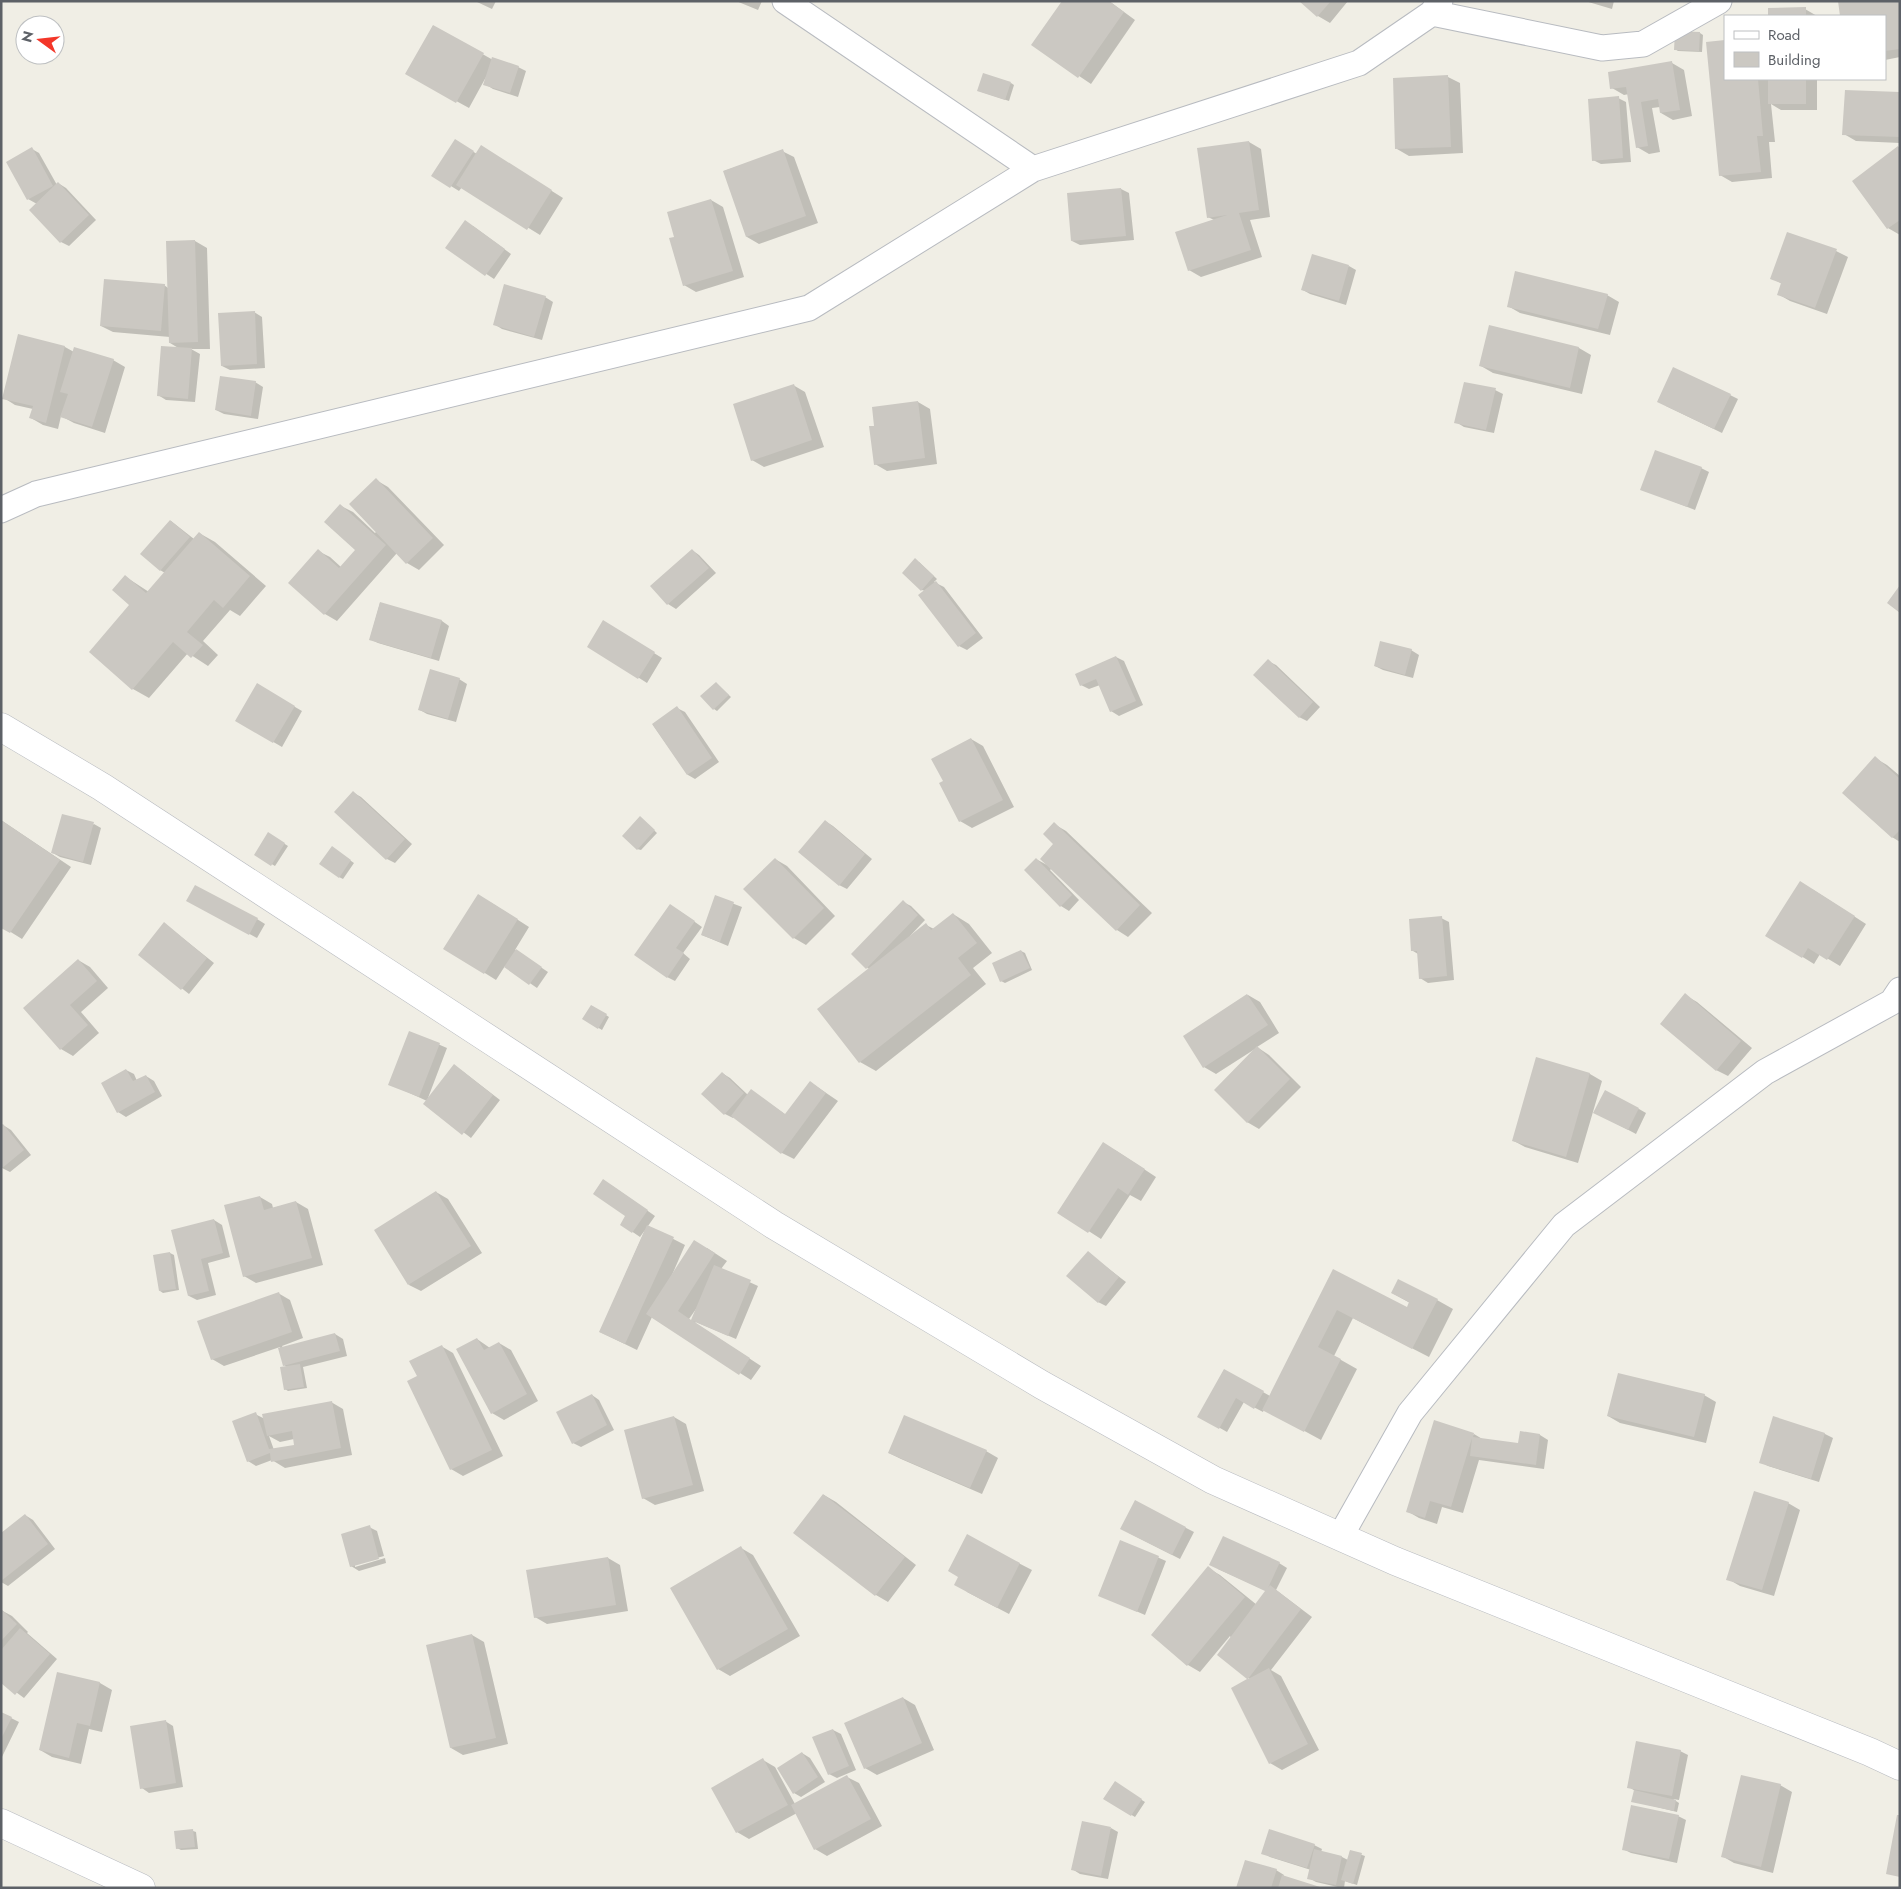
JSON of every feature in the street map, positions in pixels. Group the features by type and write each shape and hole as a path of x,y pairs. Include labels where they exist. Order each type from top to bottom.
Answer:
{"street":[{"path":"785,1 1033,169"},
{"path":"1,510 36,494 809,308 1033,169 1359,63 1436,7 1602,48 1643,44 1719,1"},
{"path":"1,727 102,787 774,1225 1042,1385 1213,1480 1404,1565 1870,1752 1900,1766"},
{"path":"1340,1536 1410,1413 1564,1225 1765,1072 1892,1002 1900,990"},
{"path":"1,1823 141,1888"}],"building":[{"path":"1062,1 1109,1 1124,12 1078,78 1031,45"},
{"path":"1299,1 1331,1 1317,17"},
{"path":"1838,1 1899,1 1900,49 1886,51 1886,15 1840,15"},
{"path":"1806,7 1806,15 1768,15 1768,8"},
{"path":"433,25 484,53 456,103 405,74"},
{"path":"1675,31 1700,32 1699,51 1674,50"},
{"path":"1724,40 1724,80 1758,80 1763,136 1757,136 1761,172 1719,176 1706,42"},
{"path":"492,57 519,66 510,93 483,85"},
{"path":"1672,61 1680,110 1660,113 1658,99 1641,102 1648,146 1636,148 1626,87 1610,89 1608,72"},
{"path":"983,73 1011,82 1005,100 977,91"},
{"path":"1448,75 1451,147 1395,149 1393,78"},
{"path":"1768,80 1806,80 1806,104 1768,104"},
{"path":"1845,90 1900,92 1900,137 1842,135"},
{"path":"1619,96 1623,158 1592,161 1588,99"},
{"path":"455,139 474,151 450,188 431,176"},
{"path":"1249,141 1259,210 1239,213 1251,250 1188,271 1175,232 1227,215 1207,218 1197,148"},
{"path":"481,145 552,190 527,230 456,185"},
{"path":"1898,146 1900,149 1900,220 1887,229 1852,181"},
{"path":"32,147 53,186 27,200 6,162"},
{"path":"783,149 806,216 746,237 723,171"},
{"path":"58,182 89,215 60,243 29,210"},
{"path":"1121,188 1126,236 1071,241 1067,193"},
{"path":"711,199 733,271 683,286 669,238 674,237 667,212"},
{"path":"465,220 505,249 485,276 445,248"},
{"path":"1787,232 1837,249 1815,308 1777,295 1781,283 1770,279"},
{"path":"195,240 198,342 169,343 166,241"},
{"path":"1312,254 1349,265 1339,301 1301,290"},
{"path":"1515,271 1608,294 1598,329 1507,307"},
{"path":"104,279 165,284 161,331 100,326"},
{"path":"504,284 546,296 534,337 493,325"},
{"path":"255,311 257,364 221,366 218,313"},
{"path":"1489,325 1579,347 1570,388 1479,366"},
{"path":"18,334 65,346 46,423 29,418 33,406 2,399"},
{"path":"161,346 192,348 188,399 157,396"},
{"path":"74,347 114,359 92,427 60,417 68,394 60,392"},
{"path":"1673,367 1731,394 1714,429 1657,402"},
{"path":"220,376 256,381 251,416 215,410"},
{"path":"1464,382 1496,388 1486,430 1454,423"},
{"path":"794,384 812,440 751,461 733,404"},
{"path":"918,401 925,458 874,465 869,426 874,426 872,407"},
{"path":"1655,450 1702,467 1687,507 1640,490"},
{"path":"376,478 433,538 406,564 349,504"},
{"path":"340,504 386,545 324,615 288,583 318,549 339,568 355,550 324,522"},
{"path":"170,520 190,537 160,571 140,554"},
{"path":"199,532 250,576 223,608 214,600 187,632 203,645 191,658 173,642 132,690 89,652 129,605 112,590 125,575 146,593"},
{"path":"692,549 709,568 667,605 650,586"},
{"path":"915,558 934,576 921,591 902,573"},
{"path":"936,581 976,633 958,647 918,595"},
{"path":"1900,585 1900,613 1887,603"},
{"path":"380,602 442,620 431,658 369,640"},
{"path":"603,620 655,652 638,679 587,647"},
{"path":"1380,641 1412,649 1405,675 1374,666"},
{"path":"1116,656 1136,701 1110,712 1096,679 1080,686 1075,674"},
{"path":"1268,659 1313,702 1299,718 1253,675"},
{"path":"430,669 460,678 448,719 418,710"},
{"path":"716,682 729,695 713,710 700,696"},
{"path":"257,683 295,706 273,743 235,721"},
{"path":"677,706 712,758 687,775 652,724"},
{"path":"971,738 1003,800 959,822 939,783 943,781 931,759"},
{"path":"1875,756 1900,779 1900,830 1892,838 1842,793"},
{"path":"353,791 405,839 386,860 334,812"},
{"path":"62,814 94,822 83,862 51,853"},
{"path":"640,816 655,830 637,850 622,836"},
{"path":"1,820 60,860 10,933 1,928"},
{"path":"825,820 865,854 839,886 798,852"},
{"path":"1054,822 1140,905 1116,931 1040,859 1053,844 1043,834"},
{"path":"268,832 285,843 271,866 254,855"},
{"path":"332,846 351,860 339,878 319,864"},
{"path":"775,858 824,908 793,939 743,889"},
{"path":"1036,858 1072,895 1060,907 1024,870"},
{"path":"1800,881 1855,916 1827,960 1808,948 1802,958 1765,936"},
{"path":"195,885 258,918 249,935 186,901"},
{"path":"478,894 518,919 484,974 443,949"},
{"path":"715,895 734,902 720,942 701,935"},
{"path":"903,900 918,915 866,969 851,954"},
{"path":"670,904 695,921 676,948 684,953 667,978 634,955"},
{"path":"953,913 977,943 958,958 971,975 859,1063 817,1009 926,923 931,930"},
{"path":"1442,916 1447,976 1419,979 1417,951 1411,951 1409,919"},
{"path":"164,922 207,958 181,990 138,955"},
{"path":"516,949 542,967 529,985 504,967"},
{"path":"1021,950 1030,968 1000,982 992,963"},
{"path":"78,959 97,981 70,1005 88,1025 60,1050 23,1008"},
{"path":"1685,993 1741,1041 1716,1071 1660,1024"},
{"path":"1247,994 1268,1025 1203,1068 1183,1036"},
{"path":"591,1005 607,1014 598,1029 582,1019"},
{"path":"409,1031 440,1043 419,1097 388,1085"},
{"path":"1257,1046 1290,1079 1247,1123 1214,1090"},
{"path":"1536,1057 1590,1073 1566,1157 1512,1141"},
{"path":"454,1064 493,1095 462,1135 423,1104"},
{"path":"126,1069 133,1081 146,1075 155,1092 117,1113 101,1083"},
{"path":"722,1072 744,1093 724,1115 701,1094"},
{"path":"810,1081 826,1093 781,1154 731,1116 751,1089 785,1114"},
{"path":"1605,1090 1639,1108 1628,1130 1593,1113"},
{"path":"3,1124 24,1150 1,1169 1,1125"},
{"path":"1103,1142 1145,1169 1128,1195 1118,1188 1088,1233 1057,1213"},
{"path":"603,1179 648,1210 632,1233 620,1225 625,1216 593,1194"},
{"path":"436,1191 471,1246 408,1285 374,1230"},
{"path":"260,1196 264,1210 296,1201 312,1258 243,1277 224,1205"},
{"path":"214,1219 223,1253 201,1259 209,1291 188,1296 171,1230"},
{"path":"647,1225 674,1237 625,1344 599,1332"},
{"path":"694,1240 715,1253 678,1311 691,1320 714,1265 751,1280 728,1336 693,1321 750,1358 739,1375 646,1314"},
{"path":"1088,1251 1119,1277 1098,1303 1066,1276"},
{"path":"170,1252 176,1289 159,1291 153,1255"},
{"path":"1333,1269 1407,1307 1409,1302 1391,1293 1398,1279 1438,1299 1412,1349 1337,1310 1318,1347 1341,1359 1304,1432 1262,1410"},
{"path":"279,1292 292,1332 211,1360 197,1321"},
{"path":"335,1333 340,1351 283,1366 278,1348"},
{"path":"477,1338 484,1350 499,1342 527,1394 491,1414 456,1349"},
{"path":"442,1345 492,1450 450,1470 407,1381 417,1376 409,1361"},
{"path":"300,1364 304,1387 284,1390 280,1367"},
{"path":"1224,1369 1264,1391 1254,1409 1236,1398 1219,1429 1197,1417"},
{"path":"1618,1373 1705,1394 1694,1437 1607,1416"},
{"path":"592,1394 607,1425 572,1444 556,1412"},
{"path":"332,1401 341,1448 271,1462 270,1453 247,1462 232,1421 256,1412 269,1449 294,1445 292,1431 267,1436 262,1414"},
{"path":"904,1415 987,1450 970,1488 888,1453"},
{"path":"674,1416 693,1485 642,1499 624,1430"},
{"path":"1773,1416 1825,1433 1811,1479 1759,1463"},
{"path":"1434,1420 1474,1433 1473,1437 1518,1443 1520,1431 1540,1434 1536,1465 1470,1456 1472,1438 1451,1507 1430,1501 1425,1518 1406,1512"},
{"path":"1754,1491 1789,1502 1762,1590 1726,1580"},
{"path":"823,1494 905,1557 875,1596 793,1533"},
{"path":"1135,1500 1186,1527 1172,1555 1120,1529"},
{"path":"25,1514 48,1544 1,1581 1,1533"},
{"path":"370,1525 379,1559 350,1567 341,1534"},
{"path":"967,1534 1020,1563 997,1608 954,1585 958,1577 948,1571"},
{"path":"1223,1536 1280,1562 1268,1588 1270,1585 1301,1609 1248,1679 1269,1668 1308,1744 1269,1764 1231,1688 1247,1679 1217,1655 1265,1591 1209,1565"},
{"path":"1120,1540 1159,1556 1137,1612 1098,1596"},
{"path":"741,1546 788,1629 717,1670 670,1588"},
{"path":"608,1557 616,1605 534,1618 526,1570"},
{"path":"1208,1566 1245,1597 1187,1666 1151,1635"},
{"path":"1,1609 17,1624 1,1641"},
{"path":"20,1628 50,1654 15,1695 1,1683 1,1650"},
{"path":"472,1634 496,1738 450,1748 426,1645"},
{"path":"57,1672 100,1682 90,1726 77,1723 69,1758 39,1750"},
{"path":"903,1697 922,1743 864,1769 844,1723"},
{"path":"1,1712 12,1717 1,1739"},
{"path":"166,1720 176,1783 140,1789 130,1726"},
{"path":"833,1729 849,1766 828,1775 812,1737"},
{"path":"1636,1741 1681,1750 1672,1796 1627,1788"},
{"path":"802,1752 818,1777 793,1794 777,1768"},
{"path":"763,1758 788,1805 736,1833 711,1788"},
{"path":"847,1775 871,1819 814,1850 791,1805"},
{"path":"1741,1775 1781,1784 1761,1867 1721,1857"},
{"path":"1115,1781 1142,1799 1131,1816 1103,1799"},
{"path":"1634,1790 1676,1800 1674,1811 1631,1802"},
{"path":"1631,1805 1679,1815 1669,1859 1622,1850"},
{"path":"1897,1815 1900,1815 1900,1877 1886,1874"},
{"path":"1082,1821 1111,1827 1101,1876 1071,1870"},
{"path":"193,1829 195,1847 176,1849 174,1831"},
{"path":"1269,1829 1315,1844 1307,1868 1261,1854"},
{"path":"1314,1849 1342,1856 1336,1885 1307,1879"},
{"path":"1350,1850 1362,1853 1353,1884 1341,1880"},
{"path":"1245,1860 1277,1869 1271,1888 1236,1888"},
{"path":"1282,1875 1320,1887 1320,1888 1278,1888"}]}
